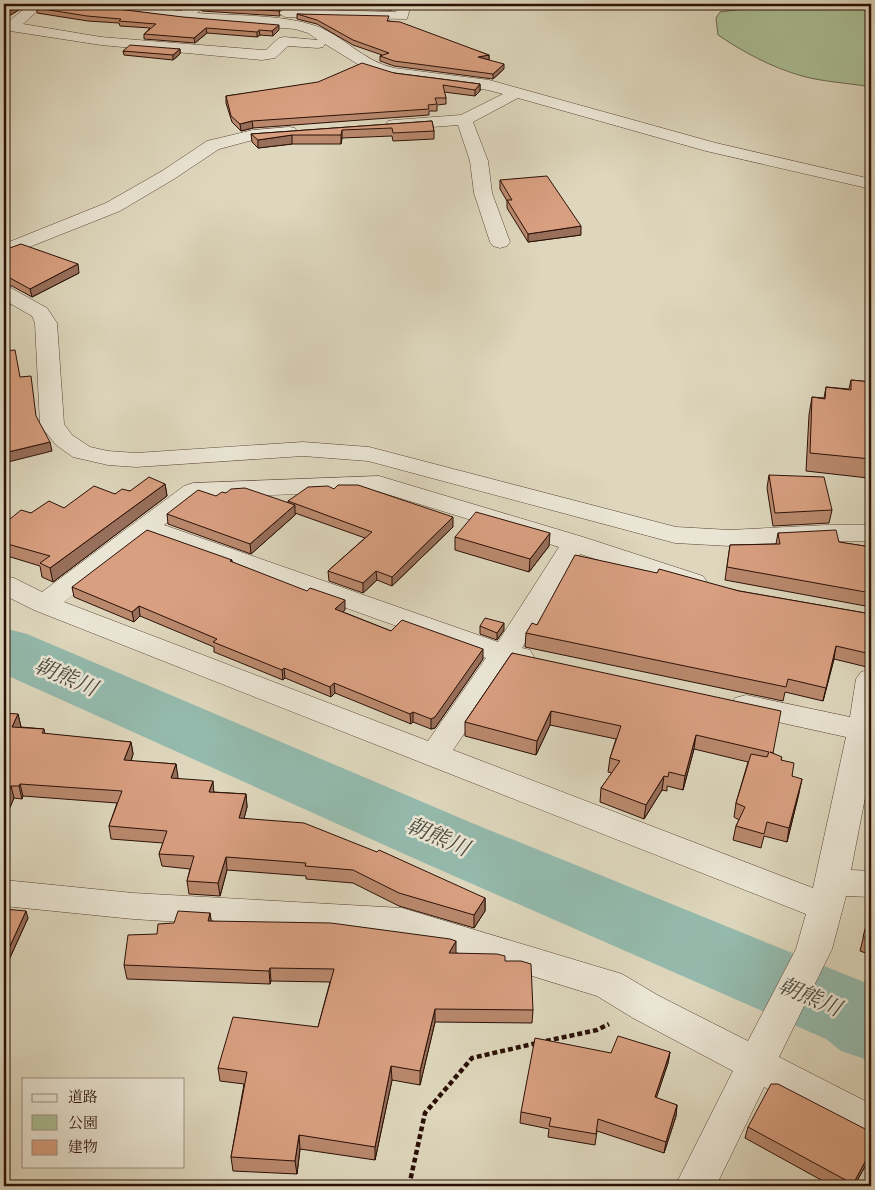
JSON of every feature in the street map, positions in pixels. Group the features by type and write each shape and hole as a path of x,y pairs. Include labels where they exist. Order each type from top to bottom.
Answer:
{"street":[{"path":"8,26 27,15 38,4"},
{"path":"82,4 184,16 296,25 313,30 374,68 422,77 489,85 712,147 871,184"},
{"path":"184,16 197,4 292,13 402,16 404,4"},
{"path":"27,15 45,17"},
{"path":"8,26 101,41 262,55 270,54 284,41"},
{"path":"101,41 117,28"},
{"path":"265,40 337,46"},
{"path":"378,126 464,120 518,92"},
{"path":"464,120 479,161 484,193 500,242"},
{"path":"4,250 113,207 168,175 213,145 253,135 301,132"},
{"path":"4,292 40,312 46,323 52,425 64,440 82,452 108,458 136,460 303,449 369,454 675,535 706,539 822,533 871,533"},
{"path":"44,604 193,491 379,483 720,589"},
{"path":"434,755 504,654 566,540 576,510"},
{"path":"144,528 504,654 543,662"},
{"path":"4,584 44,604 434,755 829,894 871,884"},
{"path":"695,1186 760,1060 814,949 829,894 863,730 871,679"},
{"path":"718,699 863,730"},
{"path":"4,893 133,906 402,922 609,985 646,1007 760,1060 871,1123"}],"path":[{"path":"409,1186 425,1113 472,1058 597,1030 646,1007"}],"green space":[{"path":"871,4 871,87 802,76 758,59 718,35 716,18 720,12 750,8"}],"building":[{"path":"4,4 20,4 5,14"},
{"path":"42,4 83,4 183,17 279,25 272,31 259,30 257,32 206,28 194,38 144,34 156,24 119,21 121,19 37,8"},
{"path":"203,4 282,4 276,7 280,11 201,7"},
{"path":"339,4 393,4 392,5"},
{"path":"297,14 389,16 387,21 400,22 489,55 478,57 504,64 493,74 394,61 380,56 389,53 353,40 317,20"},
{"path":"130,45 180,49 173,55 123,51"},
{"path":"362,63 394,73 480,84 475,90 443,85 446,98 435,98 437,104 428,105 429,109 252,121 240,124 231,116 226,96 318,82"},
{"path":"432,121 434,131 393,133 392,128 342,130 341,135 292,135 258,140 251,134"},
{"path":"547,176 581,226 528,234 507,200 512,200 500,180"},
{"path":"21,244 78,264 30,289 10,278 4,277 4,250"},
{"path":"15,350 20,377 31,376 36,416 50,442 4,453 4,351"},
{"path":"851,380 871,382 871,459 810,453 812,397 825,399 826,387 851,390"},
{"path":"769,475 824,477 832,510 775,513"},
{"path":"149,477 165,484 50,568 40,563 50,556 4,543 4,524 21,510 31,513 49,501 64,508 94,486 115,494 122,489 130,491"},
{"path":"338,485 358,485 453,517 392,577 376,571 363,583 328,571 372,532 288,501 308,487 328,486 334,489"},
{"path":"245,488 295,505 250,544 167,514 198,490 216,496 222,492 226,493 231,489"},
{"path":"476,512 550,533 530,559 455,537"},
{"path":"147,530 232,560 230,561 307,591 310,588 345,600 335,609 391,631 402,620 483,649 435,717 431,719 413,712 410,714 334,683 330,687 284,668 282,670 213,642 217,639 139,606 132,612 72,587"},
{"path":"836,530 839,542 871,547 871,593 727,567 730,545 780,544 778,533"},
{"path":"575,555 657,573 659,569 739,591 871,614 871,654 836,646 826,688 788,679 786,687 526,633 532,623 537,625"},
{"path":"485,618 504,623 497,633 480,626"},
{"path":"512,653 781,711 773,753 770,752 782,757 781,760 794,763 792,776 802,779 789,828 767,822 764,834 736,826 745,807 736,803 751,754 767,757 769,752 696,735 685,776 669,772 668,777 664,776 646,805 601,788 620,761 610,758 621,726 551,711 537,741 465,722"},
{"path":"4,713 18,714 12,727 44,729 42,733 131,742 124,760 176,764 171,778 213,781 209,792 246,794 239,818 304,823 377,852 379,850 485,898 474,915 399,893 353,870 305,866 306,863 226,857 218,883 187,881 194,856 159,854 167,831 109,826 122,791 20,784 19,786 11,786 4,801"},
{"path":"871,906 871,939 863,937"},
{"path":"4,909 26,911 6,955 4,954"},
{"path":"178,911 210,913 208,921 331,923 450,939 456,941 449,953 497,954 505,956 505,961 521,961 531,964 533,1010 435,1009 420,1071 391,1066 375,1147 299,1135 295,1161 231,1157 247,1072 218,1068 233,1017 318,1027 334,969 270,968 269,971 124,965 128,935 157,934 158,924 174,923"},
{"path":"618,1036 670,1052 655,1097 677,1105 666,1142 598,1119 596,1134 549,1126 551,1118 521,1112 535,1038 611,1053"},
{"path":"771,1084 778,1084 871,1132 871,1151 853,1184 748,1127"}],"waterway":[{"name":"朝熊川","path":"4,649 446,842 855,1015 871,1026"}]}
